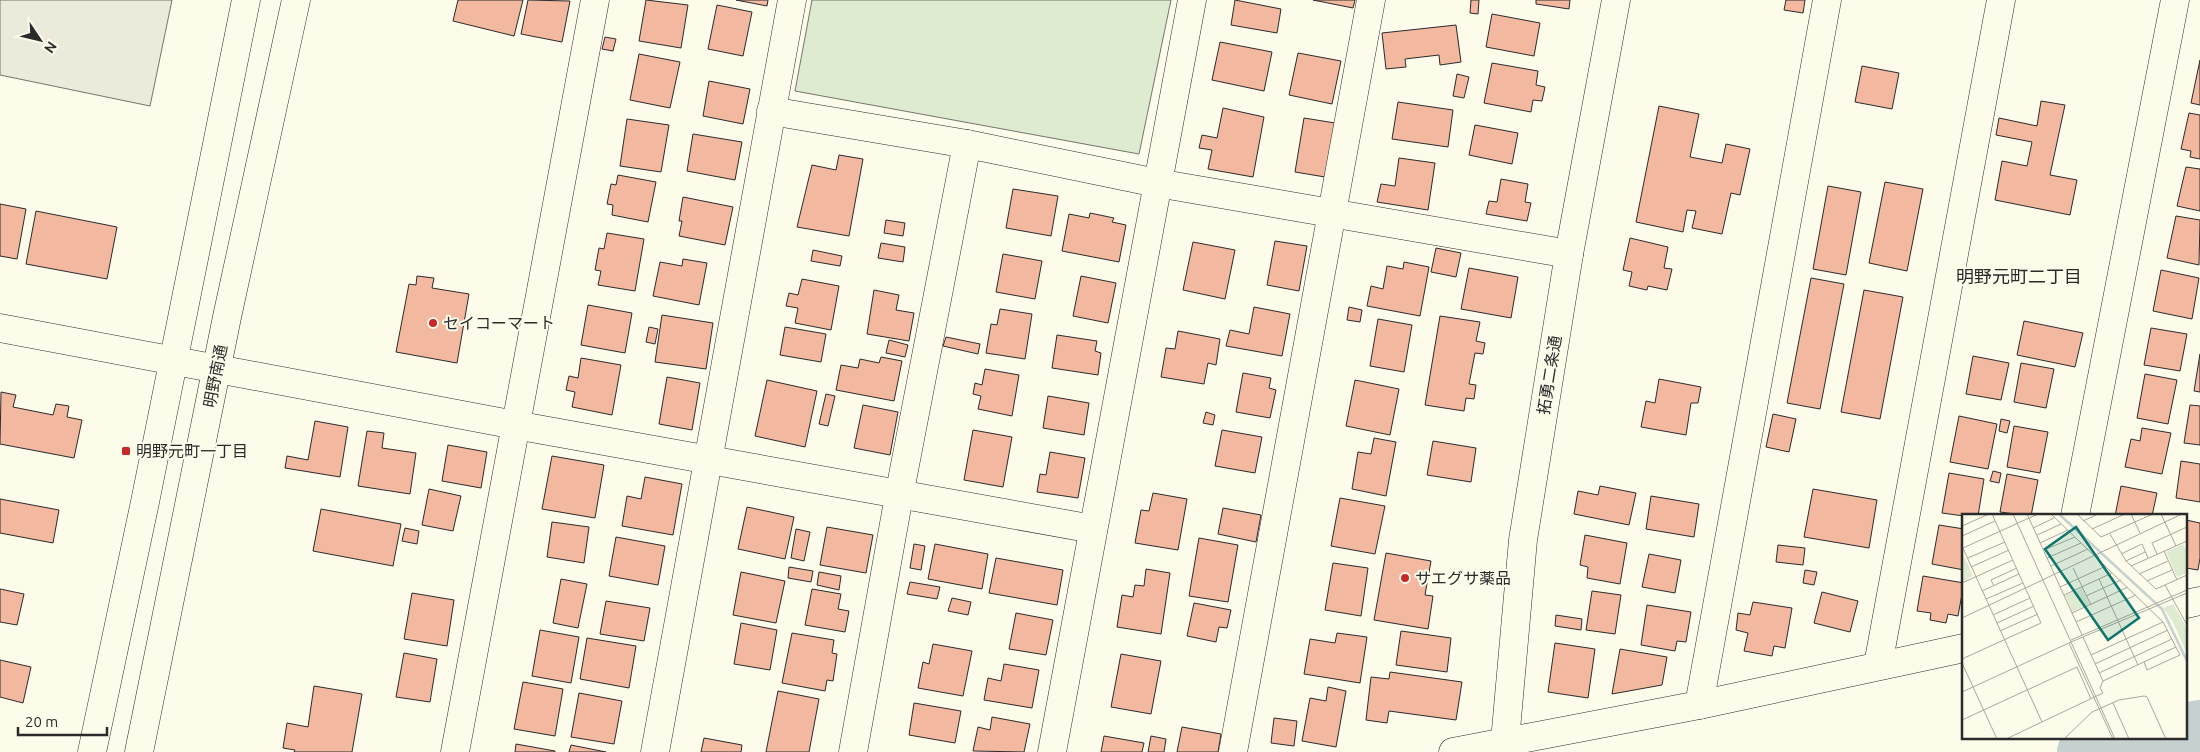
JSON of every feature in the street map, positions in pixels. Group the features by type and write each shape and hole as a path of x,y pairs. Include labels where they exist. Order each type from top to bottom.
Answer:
{"street":[{"path":"92,752 246,0"},
{"name":"明野南通","path":"139,752 216,370 296,0"},
{"path":"455,752 595,0"},
{"path":"655,752 792,0"},
{"path":"1052,752 1192,0"},
{"path":"1233,752 1371,0"},
{"name":"拓勇二条通","path":"1504,746 1523,540 1569,254 1616,0"},
{"path":"1699,705 1827,0"},
{"path":"1878,666 2001,0"},
{"path":"2075,514 2175,0"},
{"path":"771,111 967,144 1157,183 1569,254"},
{"path":"853,752 898,496 967,144"},
{"path":"0,328 172,362 898,496 1093,529"},
{"path":"1453,752 1504,746 1962,648"}],"green space":[{"path":"812,0 1171,0 1139,154 795,91"}],"shaded area":[{"path":"0,0 172,0 150,106 0,75"}],"building":[{"path":"458,0 523,0 514,36 453,21"},
{"path":"528,0 570,1 562,42 521,34"},
{"path":"646,0 688,5 681,48 639,41"},
{"path":"736,0 768,0 767,6"},
{"path":"1235,0 1281,9 1277,33 1231,25"},
{"path":"1313,0 1355,0 1353,8"},
{"path":"1471,0 1479,0 1478,14 1470,13"},
{"path":"1536,0 1570,0 1569,9 1536,4"},
{"path":"1786,0 1805,0 1803,13 1784,10"},
{"path":"717,5 752,12 743,56 708,49"},
{"path":"1492,14 1540,23 1534,56 1486,47"},
{"path":"1456,25 1461,62 1440,65 1439,55 1405,59 1406,67 1386,69 1382,33"},
{"path":"605,37 616,39 613,51 602,49"},
{"path":"1220,42 1272,52 1264,91 1212,80"},
{"path":"1298,53 1341,61 1332,104 1289,95"},
{"path":"639,54 680,62 670,108 630,100"},
{"path":"2200,60 2200,105 2191,103"},
{"path":"1492,63 1538,71 1536,85 1545,87 1542,101 1533,100 1531,112 1484,103"},
{"path":"1862,66 1899,73 1892,109 1855,102"},
{"path":"1457,74 1469,77 1464,98 1453,96"},
{"path":"709,81 750,89 743,124 703,116"},
{"path":"2041,101 2065,105 2050,175 2077,180 2070,215 1995,200 2002,161 2027,166 2032,142 1996,135 1999,118 2037,126"},
{"path":"1398,102 1453,110 1448,147 1392,139"},
{"path":"1659,106 1699,114 1690,157 1722,163 1726,144 1750,149 1740,195 1731,193 1722,234 1692,228 1696,211 1687,210 1683,232 1636,222"},
{"path":"1223,108 1264,117 1253,177 1208,169 1212,150 1199,148 1202,135 1217,138"},
{"path":"2189,113 2200,115 2200,159 2190,157 2191,151 2181,149"},
{"path":"1304,118 1335,123 1325,177 1295,172"},
{"path":"627,119 669,125 661,172 620,166"},
{"path":"1475,125 1518,133 1512,164 1469,155"},
{"path":"693,134 742,142 735,180 687,171"},
{"path":"839,155 863,159 849,236 797,227 812,165 836,170"},
{"path":"1399,158 1435,163 1428,210 1377,202 1381,184 1395,186"},
{"path":"2186,167 2200,169 2200,211 2177,206"},
{"path":"618,175 656,182 648,222 612,215 613,205 607,204 611,184 616,185"},
{"path":"1501,179 1528,184 1525,202 1531,203 1527,221 1486,214 1489,201 1497,202"},
{"path":"1885,182 1923,189 1907,271 1869,263"},
{"path":"1828,186 1861,192 1846,275 1813,269"},
{"path":"1013,189 1058,196 1051,236 1006,228"},
{"path":"683,197 733,207 725,245 679,236 682,221 679,221"},
{"path":"0,204 26,209 17,259 0,256"},
{"path":"36,211 117,227 107,279 26,264"},
{"path":"1090,213 1114,218 1112,222 1126,225 1119,262 1062,251 1069,214 1089,218"},
{"path":"2176,216 2200,220 2199,265 2167,258"},
{"path":"886,220 905,223 903,236 884,233"},
{"path":"607,233 644,239 635,291 598,285 601,271 595,270 599,248 604,249"},
{"path":"1630,238 1668,247 1664,268 1672,269 1667,290 1648,286 1647,290 1629,286 1632,272 1623,270"},
{"path":"1275,241 1307,246 1299,291 1267,285"},
{"path":"1193,242 1235,250 1225,299 1183,290"},
{"path":"881,243 905,247 903,262 878,258"},
{"path":"1436,248 1461,253 1456,277 1431,272"},
{"path":"813,250 842,256 840,266 811,261"},
{"path":"1003,254 1042,261 1035,299 996,292"},
{"path":"683,259 707,263 699,305 653,296 660,262 682,266"},
{"path":"1404,262 1429,267 1420,316 1367,306 1371,286 1383,289 1387,266 1403,269"},
{"path":"1469,268 1518,277 1511,318 1461,309"},
{"path":"2161,270 2199,278 2192,319 2153,311"},
{"name":"セイコーマート","path":"417,276 434,278 432,288 469,294 457,363 396,352 409,284 416,285"},
{"path":"1081,276 1116,283 1108,323 1073,316"},
{"path":"1811,278 1844,284 1820,409 1787,403"},
{"path":"802,279 839,286 831,330 795,323 798,308 786,306 789,293 798,295"},
{"path":"874,290 899,295 896,310 914,313 909,341 867,334"},
{"path":"1864,290 1903,297 1880,419 1841,412"},
{"path":"588,305 632,313 625,353 581,345"},
{"path":"1254,307 1290,314 1282,356 1226,346 1230,330 1249,334"},
{"path":"1349,307 1362,310 1360,322 1347,320"},
{"path":"1000,309 1032,314 1025,359 986,353 991,324 997,325"},
{"path":"662,315 713,323 706,369 655,362"},
{"path":"1440,316 1480,322 1476,341 1485,343 1483,354 1475,353 1469,384 1476,385 1474,399 1466,398 1464,411 1425,405"},
{"path":"1378,319 1412,325 1404,372 1370,366"},
{"path":"2024,321 2083,333 2075,367 2017,355"},
{"path":"649,327 658,329 655,344 646,342"},
{"path":"785,327 826,334 821,362 780,355"},
{"path":"2151,328 2187,334 2180,371 2144,365"},
{"path":"1178,331 1220,339 1216,365 1208,363 1204,384 1161,377 1166,348 1175,349"},
{"path":"1057,335 1097,341 1095,351 1101,353 1098,375 1052,368"},
{"path":"946,337 980,344 978,354 943,346"},
{"path":"889,340 908,345 905,357 886,353"},
{"path":"2200,354 2200,392 2194,391"},
{"path":"1973,356 2009,363 2001,400 1966,394"},
{"path":"881,357 902,361 894,401 836,390 841,365 858,368 860,359 879,363"},
{"path":"581,358 621,365 612,415 572,407 575,392 566,390 569,376 578,378"},
{"path":"2021,363 2054,369 2046,408 2014,402"},
{"path":"985,369 1019,375 1012,416 978,409 981,396 973,394 975,383 982,385"},
{"path":"1243,373 1271,378 1269,388 1276,390 1270,418 1236,412"},
{"path":"2145,374 2177,380 2168,424 2137,418"},
{"path":"667,377 700,383 692,430 659,424"},
{"path":"1659,379 1701,387 1698,403 1691,403 1686,435 1641,427 1646,401 1655,403"},
{"path":"767,380 817,391 805,447 755,436"},
{"path":"1355,380 1399,389 1390,435 1346,426"},
{"path":"1,392 16,395 13,407 53,415 56,404 69,406 67,417 82,420 74,458 0,444"},
{"path":"826,394 835,396 828,426 819,424"},
{"path":"1048,396 1089,403 1084,435 1043,428"},
{"path":"863,405 898,412 890,455 854,448"},
{"path":"2190,405 2200,406 2200,445 2184,443"},
{"path":"1206,412 1215,415 1213,425 1203,423"},
{"path":"1773,414 1796,419 1789,452 1766,447"},
{"path":"1959,416 1997,424 1988,469 1950,462"},
{"path":"2001,419 2010,421 2007,433 1999,431"},
{"path":"315,421 348,427 340,477 285,468 287,456 308,460"},
{"path":"2014,426 2048,432 2040,473 2007,467"},
{"path":"2142,428 2171,433 2162,474 2125,467 2131,439 2140,441"},
{"path":"973,430 1012,437 1003,487 964,480"},
{"path":"1222,430 1262,437 1255,473 1215,466"},
{"path":"367,431 384,433 382,448 416,453 410,494 358,486"},
{"path":"1374,438 1396,442 1386,496 1352,489 1358,452 1371,454"},
{"path":"1433,441 1476,448 1471,482 1427,475"},
{"path":"448,445 487,452 481,488 442,481"},
{"path":"1050,452 1085,458 1078,498 1037,492 1040,474 1046,475"},
{"path":"552,456 604,465 595,518 542,509"},
{"path":"2181,461 2200,464 2200,502 2176,498"},
{"path":"1993,471 2001,473 1999,483 1990,481"},
{"path":"1949,473 1984,479 1978,514 1962,514 1962,516 1942,513"},
{"path":"2007,474 2038,480 2031,514 2000,512"},
{"path":"645,477 682,484 673,535 622,526 627,496 641,499"},
{"path":"1600,486 1636,493 1629,525 1574,514 1578,491 1598,495"},
{"path":"2121,486 2157,493 2152,514 2115,514"},
{"path":"429,489 461,496 453,531 422,525"},
{"path":"1813,489 1877,500 1869,548 1804,537"},
{"path":"1153,493 1187,499 1178,550 1135,543 1141,510 1149,511"},
{"path":"1651,496 1699,504 1694,537 1646,529"},
{"path":"1340,498 1385,506 1375,554 1331,546"},
{"path":"0,499 59,510 53,543 0,533"},
{"path":"747,507 794,517 785,559 738,549"},
{"path":"1223,508 1261,515 1256,542 1218,534"},
{"path":"321,509 401,524 393,566 313,551"},
{"path":"2188,520 2200,523 2198,570 2188,568"},
{"path":"552,522 589,527 584,563 547,557"},
{"path":"1939,525 1962,529 1962,570 1932,564"},
{"path":"827,527 873,535 866,573 820,565"},
{"path":"405,528 419,531 417,544 402,541"},
{"path":"796,529 810,532 804,561 791,558"},
{"path":"1585,535 1627,543 1620,584 1587,578 1588,567 1580,565"},
{"path":"616,537 665,546 658,585 609,576"},
{"path":"1199,538 1238,545 1228,602 1189,596"},
{"path":"914,544 925,546 921,570 910,568"},
{"path":"935,544 988,554 982,589 928,579"},
{"path":"1778,545 1805,548 1803,565 1776,562"},
{"name":"サエグサ薬品","path":"1386,553 1431,561 1425,595 1433,596 1428,629 1374,620"},
{"path":"1649,554 1681,560 1675,593 1642,587"},
{"path":"996,558 1063,570 1057,605 989,593"},
{"path":"1333,563 1368,568 1361,616 1325,610"},
{"path":"789,567 813,571 811,582 788,578"},
{"path":"1146,569 1170,573 1161,634 1117,627 1122,595 1133,597 1135,585 1144,586"},
{"path":"1805,570 1817,572 1814,585 1803,583"},
{"path":"741,572 785,581 776,623 733,615"},
{"path":"819,572 841,576 839,590 817,585"},
{"path":"1923,576 1962,583 1958,616 1948,614 1946,623 1930,620 1931,613 1917,611"},
{"path":"561,579 587,584 578,628 553,623"},
{"path":"910,582 940,587 937,599 907,594"},
{"path":"0,589 24,594 17,625 0,622"},
{"path":"812,589 841,594 838,609 849,611 845,632 805,625"},
{"path":"1592,591 1621,595 1615,634 1586,630"},
{"path":"1822,592 1858,601 1850,632 1814,623"},
{"path":"412,593 454,600 447,646 404,639"},
{"path":"952,598 971,602 968,615 948,611"},
{"path":"606,601 650,608 644,641 600,634"},
{"path":"1753,602 1792,608 1785,648 1774,646 1772,656 1744,651 1748,633 1736,630 1738,613 1750,615"},
{"path":"1194,603 1231,610 1227,628 1219,627 1216,642 1187,636"},
{"path":"1647,605 1691,612 1686,642 1677,641 1675,651 1641,645"},
{"path":"1016,613 1053,620 1046,655 1009,649"},
{"path":"1556,615 1582,619 1581,630 1555,626"},
{"path":"741,623 777,630 770,670 734,664"},
{"path":"540,630 579,637 571,683 532,676"},
{"path":"1401,631 1451,638 1447,672 1396,665"},
{"path":"792,633 834,640 832,653 837,654 833,681 827,680 825,691 782,683"},
{"path":"1337,633 1367,637 1360,683 1304,674 1310,639 1335,643"},
{"path":"587,638 636,646 629,688 580,679"},
{"path":"1555,643 1595,649 1588,698 1548,692"},
{"path":"933,644 972,651 963,696 918,688 923,662 929,664"},
{"path":"1620,649 1667,657 1662,685 1612,694"},
{"path":"404,653 437,659 430,702 396,697"},
{"path":"1121,654 1161,661 1151,714 1111,707"},
{"path":"0,660 31,667 23,703 0,697"},
{"path":"1004,664 1039,670 1032,708 984,700 988,678 1001,681"},
{"path":"1390,672 1462,682 1456,720 1389,711 1387,723 1366,720 1371,677 1389,679"},
{"path":"523,682 563,689 555,736 514,729"},
{"path":"314,686 362,694 352,752 294,752 295,750 283,748 287,723 308,727"},
{"path":"1328,687 1346,691 1336,747 1302,741 1310,698 1326,701"},
{"path":"778,691 819,699 809,752 766,752"},
{"path":"579,693 622,701 614,744 571,737"},
{"path":"914,703 961,711 955,743 909,735"},
{"path":"992,717 1030,724 1024,752 973,751 978,727 990,730"},
{"path":"1274,718 1297,721 1294,746 1271,743"},
{"path":"1182,727 1221,734 1218,752 1177,752"},
{"path":"1104,736 1144,743 1142,752 1101,752"},
{"path":"1151,736 1166,739 1164,752 1148,752"},
{"path":"704,738 742,745 741,752 701,752"},
{"path":"516,744 555,751 555,752 515,752"},
{"path":"571,745 606,752 569,752"}],"waterway":[{"path":"2188,730 2200,727"},
{"path":"2084,752 2138,740"}],"place":[{"name":"セイコーマート","path":"433,323"},
{"name":"明野元町一丁目","path":"126,451"},
{"name":"サエグサ薬品","path":"1405,578"}],"district":[{"name":"明野元町二丁目","path":"2019,276"}]}
